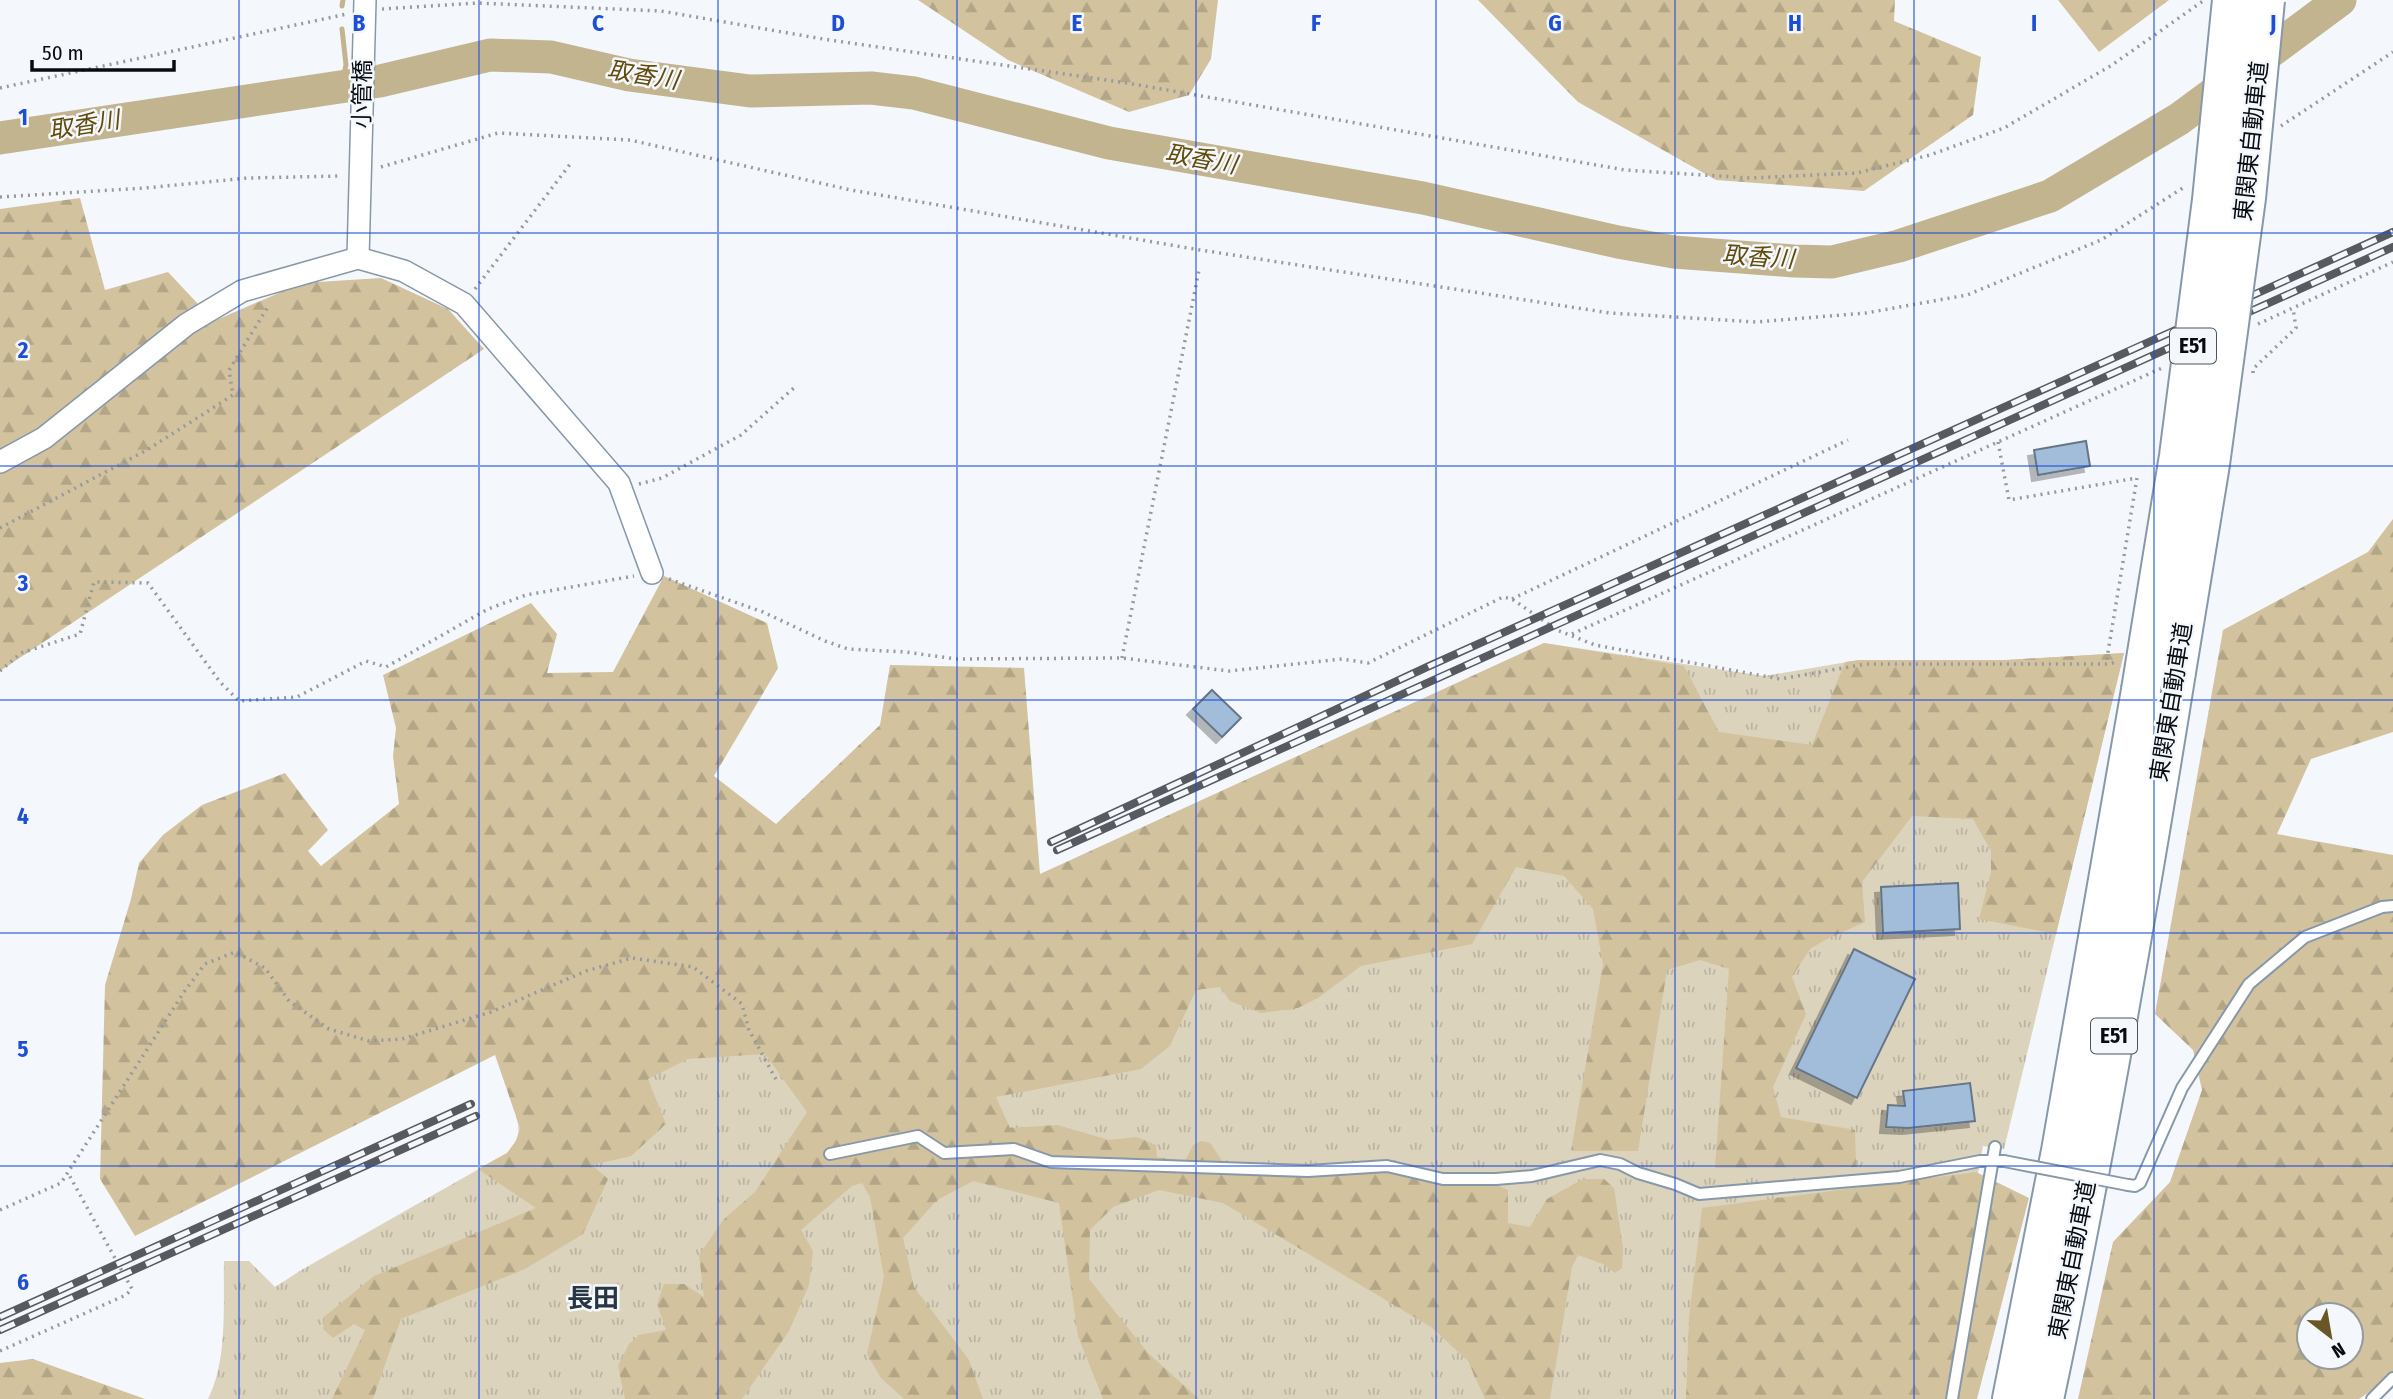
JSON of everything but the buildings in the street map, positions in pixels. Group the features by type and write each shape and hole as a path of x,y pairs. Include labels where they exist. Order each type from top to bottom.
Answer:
{"highway":[{"name":"東関東自動車道","path":"2011,1399 2061,1151 2136,675 2179,456 2211,200 2232,0"},
{"name":"東関東自動車道","path":"2044,1399 2093,1157 2134,930 2210,464 2246,198 2265,0"}],"street":[{"name":"小管橋","path":"358,258 357,172 364,12"},
{"path":"0,462 44,438 187,324 242,291 358,258 404,271 464,304 620,483 652,573"}],"lane":[{"path":"830,1154 918,1136 944,1153 1014,1149 1052,1162 1308,1171 1387,1166 1456,1179 1532,1176 1601,1160 1619,1164 1699,1194 1899,1177 2004,1161 2128,1185 2140,1183 2182,1088 2249,984 2305,937 2393,905"},
{"path":"1952,1399 1995,1147"},
{"path":"2372,1399 2393,1378"}],"path":[{"path":"0,88 364,12 477,3 661,11 823,39 1127,83 1625,170 1750,178 1857,173 1930,155 2004,128 2112,65 2204,0"},
{"path":"2273,131 2393,52"},
{"path":"0,197 357,172 498,133 630,139 851,190 1194,248 1610,313 1756,322 1866,313 1967,295 2101,240 2193,182"},
{"path":"464,304 571,163"},
{"path":"2258,324 2393,262"},
{"path":"1122,658 1199,270"},
{"path":"0,528 147,450 233,395 229,370 284,279"},
{"path":"2251,383 2253,369 2295,328 2293,308"},
{"path":"1570,635 2171,363"},
{"path":"620,483 637,485 662,478 741,435 796,386"},
{"path":"1512,599 1848,440"},
{"path":"1998,442 2009,500 2137,478 2106,664"},
{"path":"0,671 21,653 80,634 94,582 148,583 220,682 239,701 297,697 366,661 386,667 488,609 526,596 652,573 764,612 825,642 848,649 956,659 1122,658 1228,671 1342,659 1368,663 1503,597 1512,599 1557,630 1595,645 1780,679 1866,664 2106,664 2136,675"},
{"path":"0,1210 61,1183 184,992 205,964 235,952 265,968 289,1001 329,1029 369,1041 402,1039 491,1012 586,971 632,958 693,967 741,1004 749,1030 778,1083"},
{"path":"0,1351 125,1296 132,1289 68,1173"}],"green space":[{"path":"918,0 1218,0 1211,59 1189,95 1129,112 1008,60"},
{"path":"1478,0 1895,0 1894,21 1981,57 1973,115 1864,191 1716,180 1578,102"},
{"path":"2058,0 2169,0 2099,52"},
{"path":"80,198 105,290 168,272 214,321 302,283 381,278 448,309 484,349 0,671 0,209"},
{"path":"2393,519 2393,732 2311,759 2277,834 2393,855 2393,1376 2359,1399 2078,1399 2113,1242 2170,1182 2202,1090 2193,1050 2155,1014 2223,630 2368,552"},
{"path":"664,576 767,623 778,668 714,776 776,824 880,725 890,665 1024,668 1040,874 1544,643 1684,666 1719,732 1812,745 1845,662 2006,660 2124,653 2056,934 1979,919 1991,872 1991,851 1973,819 1912,816 1862,882 1865,922 1810,949 1792,977 1806,1014 1773,1087 1781,1117 1855,1130 1856,1167 1715,1168 1729,969 1700,960 1667,970 1638,1151 1571,1151 1603,964 1593,909 1564,876 1516,867 1472,944 1361,966 1318,998 1298,1008 1261,1013 1230,1001 1220,987 1196,990 1170,1046 1141,1069 996,1097 1010,1128 1057,1125 1109,1140 1137,1137 1156,1145 1157,1157 1185,1161 1193,1145 1201,1141 1210,1143 1225,1165 1335,1173 1360,1163 1494,1184 1508,1190 1508,1223 1530,1227 1547,1199 1583,1179 1604,1179 1614,1188 1623,1248 1622,1268 1615,1273 1603,1264 1578,1255 1572,1267 1550,1399 1485,1399 1468,1361 1431,1327 1223,1203 1159,1190 1113,1207 1090,1230 1089,1279 1148,1353 1199,1399 1103,1399 1078,1336 1059,1203 973,1181 937,1200 903,1238 914,1287 969,1360 983,1399 904,1399 881,1378 867,1354 884,1277 870,1197 862,1183 852,1186 801,1230 813,1251 809,1285 789,1331 742,1399 625,1399 618,1366 629,1344 639,1335 666,1330 657,1304 664,1284 684,1284 704,1297 699,1255 724,1219 755,1192 807,1112 765,1054 688,1059 648,1079 666,1124 631,1156 592,1165 608,1179 583,1234 525,1269 401,1319 373,1399 332,1399 365,1330 354,1324 333,1338 323,1329 324,1317 374,1276 536,1208 478,1169 507,1153 516,1141 520,1128 495,1055 135,1236 100,1179 105,985 139,863 163,835 202,805 285,773 328,830 308,851 321,866 399,804 393,756 396,728 383,675 531,603 557,634 547,673 613,672"},
{"path":"1544,643 1764,676 1859,660 2006,660 2124,653 2004,1149 1983,1146 1936,1399 208,1399 222,1349 224,1261 249,1261 275,1287 507,1153 518,1136 516,1117"},
{"path":"1976,1172 2029,1198 1977,1399 1686,1399 1689,1318 1702,1208"},
{"path":"33,1359 145,1399 0,1399 0,1363"}],"waterway":[{"path":"342,6 343,0"},
{"name":"取香川","path":"0,138 380,81 490,55 551,57 629,75 750,91 871,88 914,93 1109,143 1423,198 1618,242 1674,252 1832,262 1899,246 2050,196 2179,119 2340,0"},
{"path":"341,87 346,65 342,29"}],"railway":[{"path":"1051,842 1427,667 2393,232"},
{"path":"1057,850 2393,247"},
{"path":"0,1317 471,1104"},
{"path":"0,1330 476,1116"}],"district":[{"name":"長田","path":"593,1298"}]}
